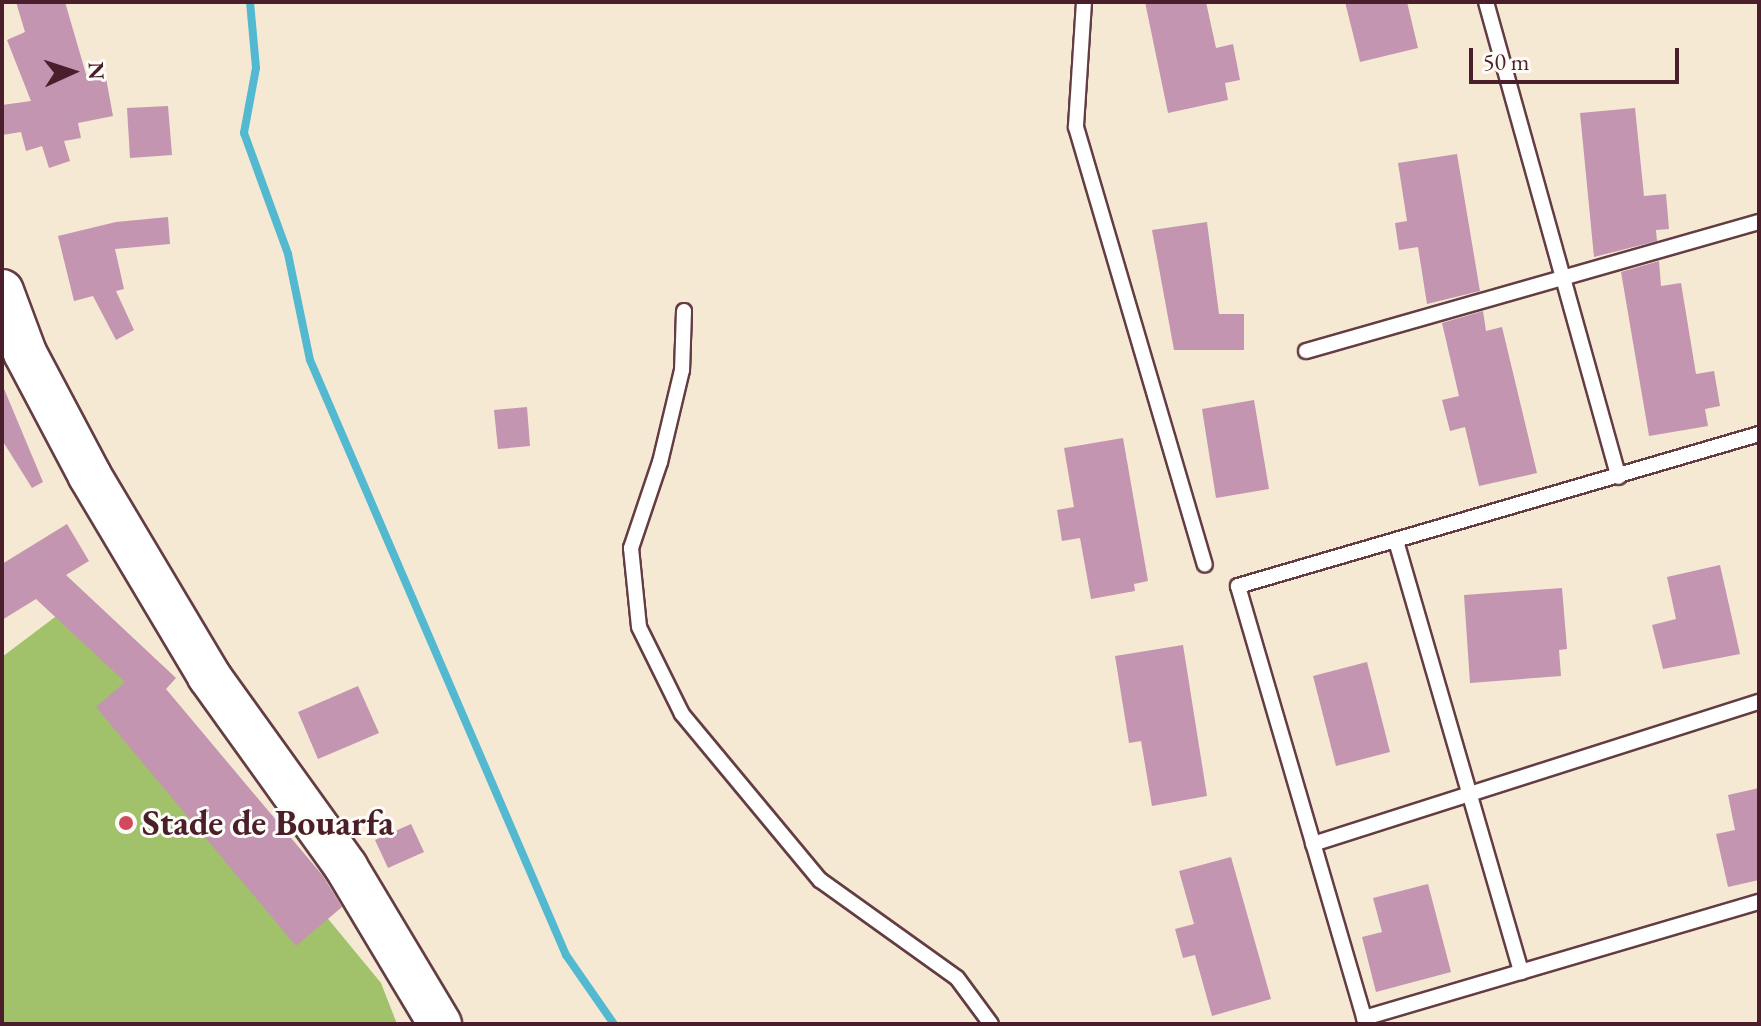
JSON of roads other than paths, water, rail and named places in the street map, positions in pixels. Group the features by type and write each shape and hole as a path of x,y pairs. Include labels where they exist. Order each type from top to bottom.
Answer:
{"street":[{"path":"2,291 32,367 209,676 346,867 440,1024"}],"lane":[{"path":"1084,2 1076,127 1205,564"},
{"path":"1486,2 1619,477"},
{"path":"1306,351 1759,222"},
{"path":"684,311 682,370 660,462 631,548 639,627 682,714 820,880 957,978 991,1024"},
{"path":"1759,434 1238,586 1365,1021 1759,902"},
{"path":"1396,541 1521,972"},
{"path":"1313,844 1470,797 1759,702"}],"waterway":[{"path":"250,2 256,68 244,133 288,254 310,360 566,955 614,1024"}],"place":[{"name":"Stade de Bouarfa","path":"126,823"}]}
